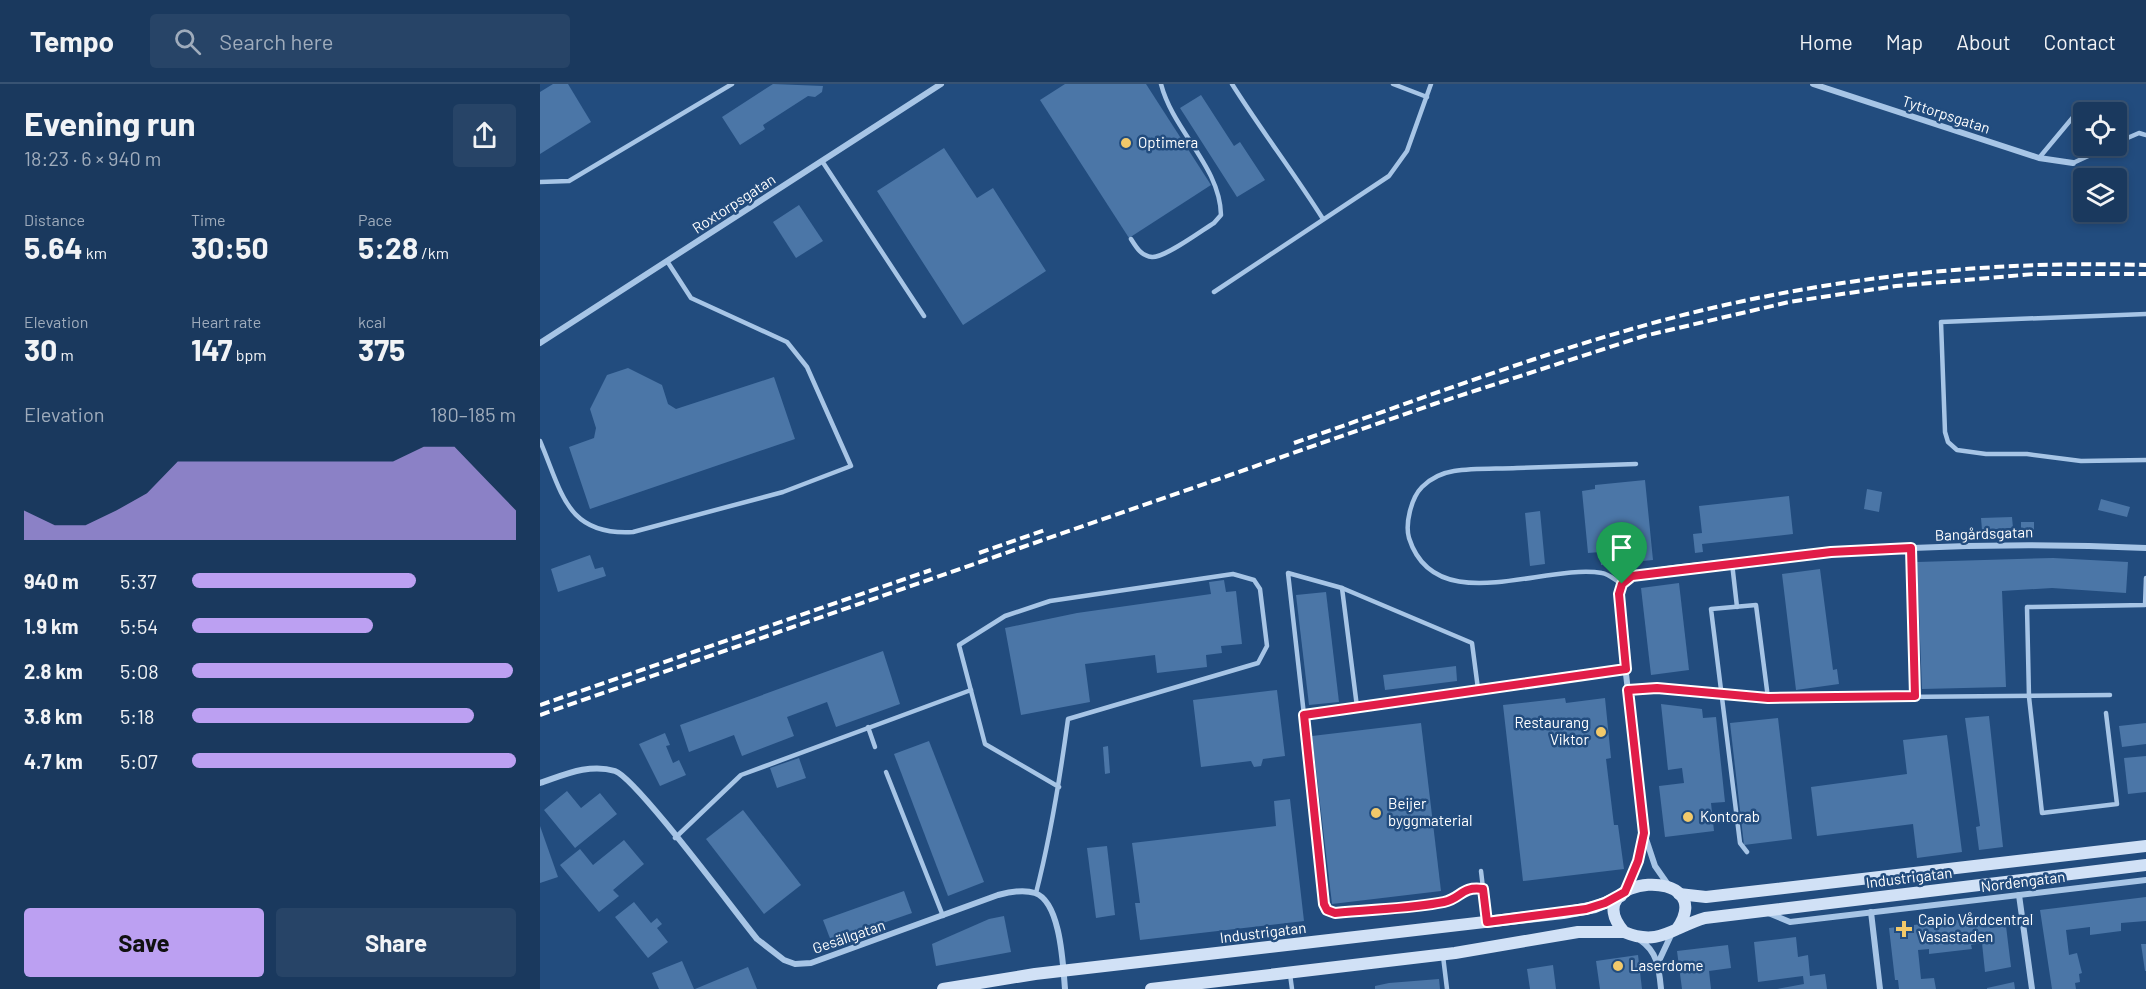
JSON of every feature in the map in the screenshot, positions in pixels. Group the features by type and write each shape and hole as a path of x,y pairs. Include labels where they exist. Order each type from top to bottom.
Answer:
{"main road":[{"name":"Industrigatan","path":"1674,890 1706,897 2146,846"},
{"name":"Industrigatan","path":"1675,931 1705,918 1762,910 2146,865"},
{"path":"1151,989 1228,985 1290,973 1443,955 1578,932 1657,938 1675,931 1685,914 1674,890 1647,884 1623,894 1615,913 1618,925 1630,935"},
{"name":"Industrigatan","path":"943,989 1063,972 1586,909 1623,894"}],"street":[{"name":"Roxtorpsgatan","path":"540,343 941,84"},
{"name":"Tyttorpsgatan","path":"1814,84 2039,158 2073,162"},
{"name":"Bangårdsgatan","path":"1622,584 1632,576 1645,572 1911,548 2052,544 2146,548"},
{"path":"1622,584 1618,603 1644,833 1652,859 1674,890"},
{"name":"Gesällgatan","path":"540,783 585,768 614,771 630,781 757,939 772,953 795,964 826,959 998,895 1017,892 1036,893"},
{"path":"1623,894 1637,867 1644,833"},
{"name":"Nordengatan","path":"1762,910 1790,922 2146,880"},
{"path":"1036,893 1046,901 1055,921 1065,989"},
{"path":"2019,895 2032,989"},
{"path":"1871,912 1880,989"},
{"path":"1658,963 1675,931"},
{"path":"1630,935 1647,945 1658,963 1661,989"}],"lane":[{"path":"540,182 569,181 732,84"},
{"path":"1131,239 1138,250 1145,255 1159,256 1214,224 1221,215 1215,183 1166,102 1161,84"},
{"path":"1232,84 1276,154 1291,169 1323,219"},
{"path":"1393,84 1427,97"},
{"path":"1214,292 1389,176 1407,151 1431,84"},
{"path":"2039,158 2073,117"},
{"path":"2127,138 2139,132 2146,135"},
{"path":"2073,162 2087,156"},
{"path":"822,161 924,316"},
{"path":"540,441 567,504 579,519 591,526 615,533 633,532 783,492 851,466 807,367 787,342 691,298 667,261"},
{"path":"2146,314 1941,322 1946,432 1948,442 1957,450 1986,454 2027,454 2081,461 2146,460"},
{"path":"1622,584 1603,573 1501,582 1446,579 1427,568 1413,550 1407,531 1411,506 1420,489 1435,476 1453,471 1636,464"},
{"path":"1911,548 1915,696"},
{"path":"1732,563 1737,607"},
{"path":"1478,689 1472,643 1342,588 1288,573 1324,904 1327,910 1335,913 1444,902 1468,888 1483,889"},
{"path":"1036,893 1053,831 1059,787 1068,719 1258,663 1267,646 1260,589 1254,580 1233,574 1050,601 1005,616 959,645 985,744 1059,787"},
{"path":"2106,713 2117,804 2042,813 2029,697 2027,607 2145,605 2146,579"},
{"path":"1342,588 1356,707"},
{"path":"1747,852 1740,843 1711,609 1756,605 1768,698"},
{"path":"1304,715 1626,669"},
{"path":"1628,690 1657,688 1768,698 2110,695"},
{"path":"675,838 741,775 971,690"},
{"path":"868,727 875,747"},
{"path":"886,772 943,916"},
{"path":"1481,871 1487,922"},
{"path":"1443,955 1447,989"},
{"path":"1290,973 1292,989"}],"building":[{"path":"553,84 568,84 591,122 540,154 540,92"},
{"path":"773,84 823,86 822,92 815,97 808,96 763,125 765,129 740,145 722,117"},
{"name":"Optimera","path":"1065,84 1146,84 1211,185 1129,238 1040,100"},
{"path":"1201,95 1234,146 1240,142 1265,180 1237,197 1180,108"},
{"path":"944,148 977,198 993,188 1046,271 963,325 877,191"},
{"path":"799,205 823,241 796,258 773,222"},
{"path":"628,368 662,385 668,404 676,409 774,377 795,439 590,509 569,447 594,438 596,428 590,409 607,375"},
{"path":"1645,480 1653,560 1601,565 1600,552 1588,553 1582,491 1595,489 1595,485"},
{"path":"1867,489 1882,492 1879,512 1864,509"},
{"path":"1789,496 1793,534 1702,544 1703,552 1695,553 1693,534 1702,533 1699,506"},
{"path":"2101,499 2130,507 2127,517 2098,510"},
{"path":"1540,511 1545,564 1530,566 1525,513"},
{"path":"2012,517 2013,528 1982,530 1981,518"},
{"path":"2021,522 2034,522 2034,532 2021,532"},
{"path":"590,555 595,569 603,567 606,576 558,592 551,569"},
{"path":"2053,558 2128,562 2126,593 2052,588 2002,591 2006,687 1922,689 1917,562"},
{"path":"1820,569 1833,670 1837,669 1839,684 1796,690 1782,574"},
{"path":"1224,580 1226,592 1236,591 1242,644 1221,646 1222,653 1206,655 1207,667 1157,673 1155,655 1085,664 1090,702 1021,715 1005,628 1077,613 1211,594 1209,582"},
{"path":"1679,583 1689,670 1651,675 1641,588"},
{"path":"1326,592 1339,702 1309,705 1296,595"},
{"path":"883,651 900,704 836,727 827,702 787,717 794,736 742,756 734,735 689,752 680,725"},
{"path":"1456,666 1457,681 1385,690 1383,675"},
{"path":"1277,690 1285,756 1263,759 1261,766 1254,767 1251,761 1201,767 1193,700"},
{"path":"1565,698 1566,703 1605,698 1611,758 1606,759 1614,825 1618,825 1624,869 1523,881 1503,705"},
{"path":"1661,704 1702,709 1703,718 1716,717 1725,802 1711,803 1714,831 1665,837 1659,786 1684,783 1682,768 1668,770"},
{"path":"1989,716 2003,847 1979,850 1976,827 1980,826 1965,718"},
{"path":"1778,718 1792,839 1744,845 1730,723"},
{"name":"Beijer byggmaterial","path":"1421,723 1441,891 1332,904 1312,736"},
{"path":"2146,723 2146,744 2122,747 2119,726"},
{"path":"665,733 670,745 666,746 673,763 679,760 686,775 660,786 639,744"},
{"path":"1947,735 1962,852 1917,858 1913,824 1817,836 1811,787 1907,774 1903,740"},
{"path":"929,741 984,882 948,896 894,754"},
{"path":"1108,746 1110,773 1105,774 1103,747"},
{"path":"2146,756 2146,792 2128,794 2124,758"},
{"path":"799,758 806,778 777,788 770,768"},
{"path":"567,791 581,808 600,793 617,814 575,848 544,810"},
{"path":"1290,799 1304,921 1140,940 1135,903 1140,903 1132,843 1276,826 1274,801"},
{"path":"743,810 801,885 764,914 706,839"},
{"path":"540,826 558,877 540,883"},
{"path":"624,840 644,864 613,890 619,896 599,912 560,865 580,849 593,865"},
{"path":"1107,846 1115,915 1096,918 1087,848"},
{"path":"904,891 912,913 831,941 823,920"},
{"path":"2146,897 2146,921 2121,923 2121,931 2090,935 2090,927 2066,930 2069,955 2077,953 2082,973 2079,974 2080,982 2075,983 2076,989 2052,989 2040,910"},
{"path":"634,902 651,923 657,918 662,924 657,928 668,942 648,958 615,917"},
{"path":"1004,916 1011,952 936,966 932,944 989,919"},
{"path":"1988,916 1990,928 2006,926 2011,967 1985,972 1982,943 1971,945 1972,949 1929,954 1929,949 1918,950 1921,979 1934,978 1936,989 1899,989 1898,980 1895,980 1889,928"},
{"path":"1796,937 1798,957 1808,955 1810,976 1825,974 1827,989 1777,989 1804,984 1803,976 1758,982 1754,942"},
{"path":"2141,944 2146,944 2146,971 2145,971"},
{"path":"1728,945 1731,968 1709,971 1711,989 1682,989 1677,951"},
{"path":"1638,955 1642,989 1600,989 1596,961"},
{"path":"682,961 694,989 659,989 652,973"},
{"path":"1553,965 1556,989 1530,989 1527,969"},
{"path":"748,967 757,989 695,989"},
{"path":"1439,979 1440,989 1375,989 1375,986 1389,983"},
{"path":"2014,982 2015,989 1987,989 1987,988"}],"railway":[{"path":"1294,443 1587,342 1743,301 1857,281 1915,274 2031,265 2146,265"},
{"path":"540,715 1434,404 1644,336 1789,302 1896,286 2034,274 2146,274"},
{"path":"979,553 1045,530"},
{"path":"540,705 931,570"}],"place":[{"name":"Optimera","path":"1126,143"},
{"name":"Restaurang Viktor","path":"1601,732"},
{"name":"Beijer byggmaterial","path":"1376,813"},
{"name":"Kontorab","path":"1688,817"},
{"name":"Capio Vårdcentral Vasastaden","path":"1904,929"},
{"name":"Laserdome","path":"1618,966"}],"route":[{"path":"1911,548 1915,696 1768,698 1657,688 1628,690 1644,833 1635,873 1621,896 1586,909 1487,922 1483,889 1474,888 1463,890 1444,902 1335,913 1327,910 1324,904 1304,715 1626,669 1618,603 1622,584 1632,576 1645,572 1831,552 1911,548"}]}
